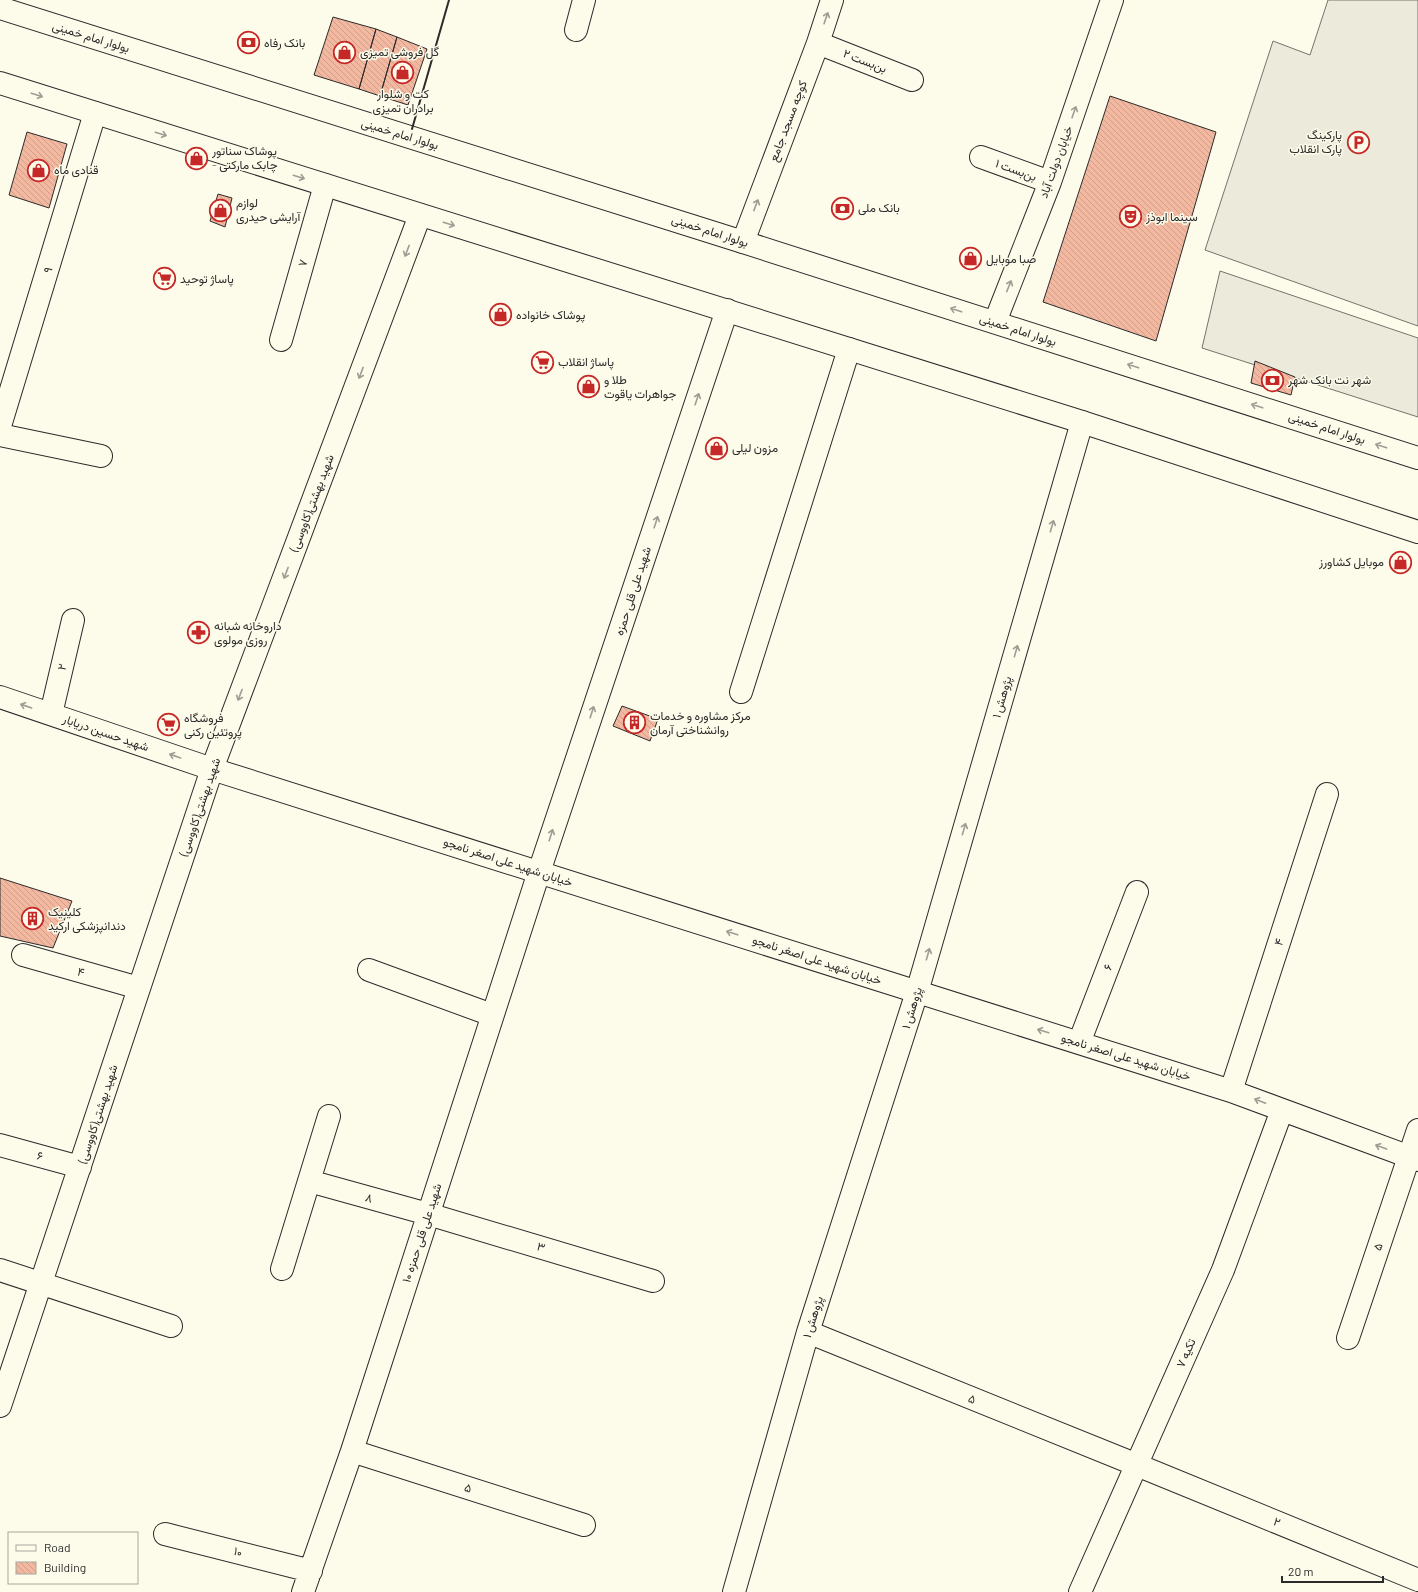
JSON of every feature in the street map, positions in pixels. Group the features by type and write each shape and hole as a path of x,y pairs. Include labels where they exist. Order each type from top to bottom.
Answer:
{"street":[{"path":"576,30 584,0"},
{"name":"کوچه مسجد جامع","path":"743,242 818,43 832,0"},
{"name":"خیابان دولت آباد","path":"994,322 1050,182 1112,0"},
{"name":"بولوار امام خمینی","path":"4,6 1418,458"},
{"name":"بن‌بست ۲","path":"818,43 912,80"},
{"path":"0,83 1082,422 1418,532"},
{"name":"۹","path":"0,426 95,113"},
{"name":"بن‌بست ۱","path":"981,157 1050,182"},
{"name":"۷","path":"280,340 325,185"},
{"name":"شهید بهشتی(کاووسی)","path":"0,1406 212,769 420,215"},
{"name":"شهید علی قلی حمزه","path":"539,872 727,310"},
{"path":"741,692 849,349"},
{"name":"پژوهش ۱","path":"734,1592 808,1332 917,992 1082,422"},
{"path":"0,435 102,456"},
{"name":"۲","path":"51,714 73,620"},
{"name":"شهید حسین دریابار","path":"0,697 212,769"},
{"name":"خیابان شهید علی اصغر نامجو","path":"212,769 1231,1091 1413,1159"},
{"name":"۴","path":"1231,1091 1327,794"},
{"name":"شهید علی قلی حمزه ۱۰","path":"304,1592 352,1450 539,872"},
{"name":"۶","path":"1079,1043 1138,892"},
{"name":"۴","path":"23,955 139,988"},
{"path":"369,970 492,1015"},
{"name":"تکیه ۷","path":"1080,1592 1223,1270 1282,1110"},
{"path":"282,1269 329,1116"},
{"path":"1413,1159 1418,1130"},
{"name":"۶","path":"0,1145 80,1167"},
{"name":"۵","path":"1348,1338 1413,1159"},
{"name":"۸","path":"309,1182 428,1214"},
{"name":"۳","path":"428,1214 653,1281"},
{"path":"0,1270 171,1326"},
{"name":"۵","path":"808,1332 1137,1465"},
{"name":"۵","path":"352,1450 584,1525"},
{"name":"۲","path":"1137,1465 1418,1580"},
{"name":"۱۰","path":"165,1534 311,1571"}],"shaded area":[{"path":"1328,0 1418,0 1418,326 1205,250 1273,41 1310,55"},
{"path":"1220,271 1418,338 1418,417 1202,348"}],"building":[{"name":"گل فروشی تمیزی","path":"333,17 376,29 359,89 314,75"},
{"path":"376,29 397,37 380,96 359,89"},
{"name":"کت و شلوار برادران تمیزی","path":"397,37 427,49 408,105 380,96"},
{"name":"سینما ابوذز","path":"1110,96 1216,132 1156,341 1043,302"},
{"name":"قنادی ماه","path":"27,132 67,144 49,208 9,195"},
{"name":"لوازم آرایشی حیدری","path":"218,194 232,198 225,227 210,221"},
{"name":"شهر نت بانک شهر","path":"1255,361 1295,377 1291,395 1251,383"},
{"name":"مرکز مشاوره و خدمات روانشناختی آرمان","path":"622,706 658,719 650,741 613,726"},
{"name":"کلینیک دندانپزشکی ارکید","path":"0,878 72,901 53,948 0,936"}],"wall":[{"path":"412,129 449,0"}],"place":[{"name":"بانک رفاه","path":"249,43"},
{"name":"گل فروشی تمیزی","path":"345,52"},
{"name":"کت و شلوار برادران تمیزی","path":"403,73"},
{"name":"پارکینگ پارک انقلاب","path":"1358,142"},
{"name":"پوشاک سناتور - چابک مارکتی","path":"197,158"},
{"name":"قنادی ماه","path":"38,170"},
{"name":"بانک ملی","path":"843,208"},
{"name":"لوازم آرایشی حیدری","path":"221,210"},
{"name":"سینما ابوذز","path":"1131,217"},
{"name":"صبا موبایل","path":"971,259"},
{"name":"پاساژ توحید","path":"165,279"},
{"name":"پوشاک خانواده","path":"500,315"},
{"name":"پاساژ انقلاب","path":"543,362"},
{"name":"شهر نت بانک شهر","path":"1273,380"},
{"name":"طلا و جواهرات یاقوت","path":"589,387"},
{"name":"مزون لیلی","path":"717,448"},
{"name":"موبایل کشاورز","path":"1400,562"},
{"name":"داروخانه شبانه روزی مولوی","path":"199,633"},
{"name":"مرکز مشاوره و خدمات روانشناختی آرمان","path":"635,723"},
{"name":"فروشگاه پروتئین رکنی","path":"168,725"},
{"name":"کلینیک دندانپزشکی ارکید","path":"32,919"}]}
